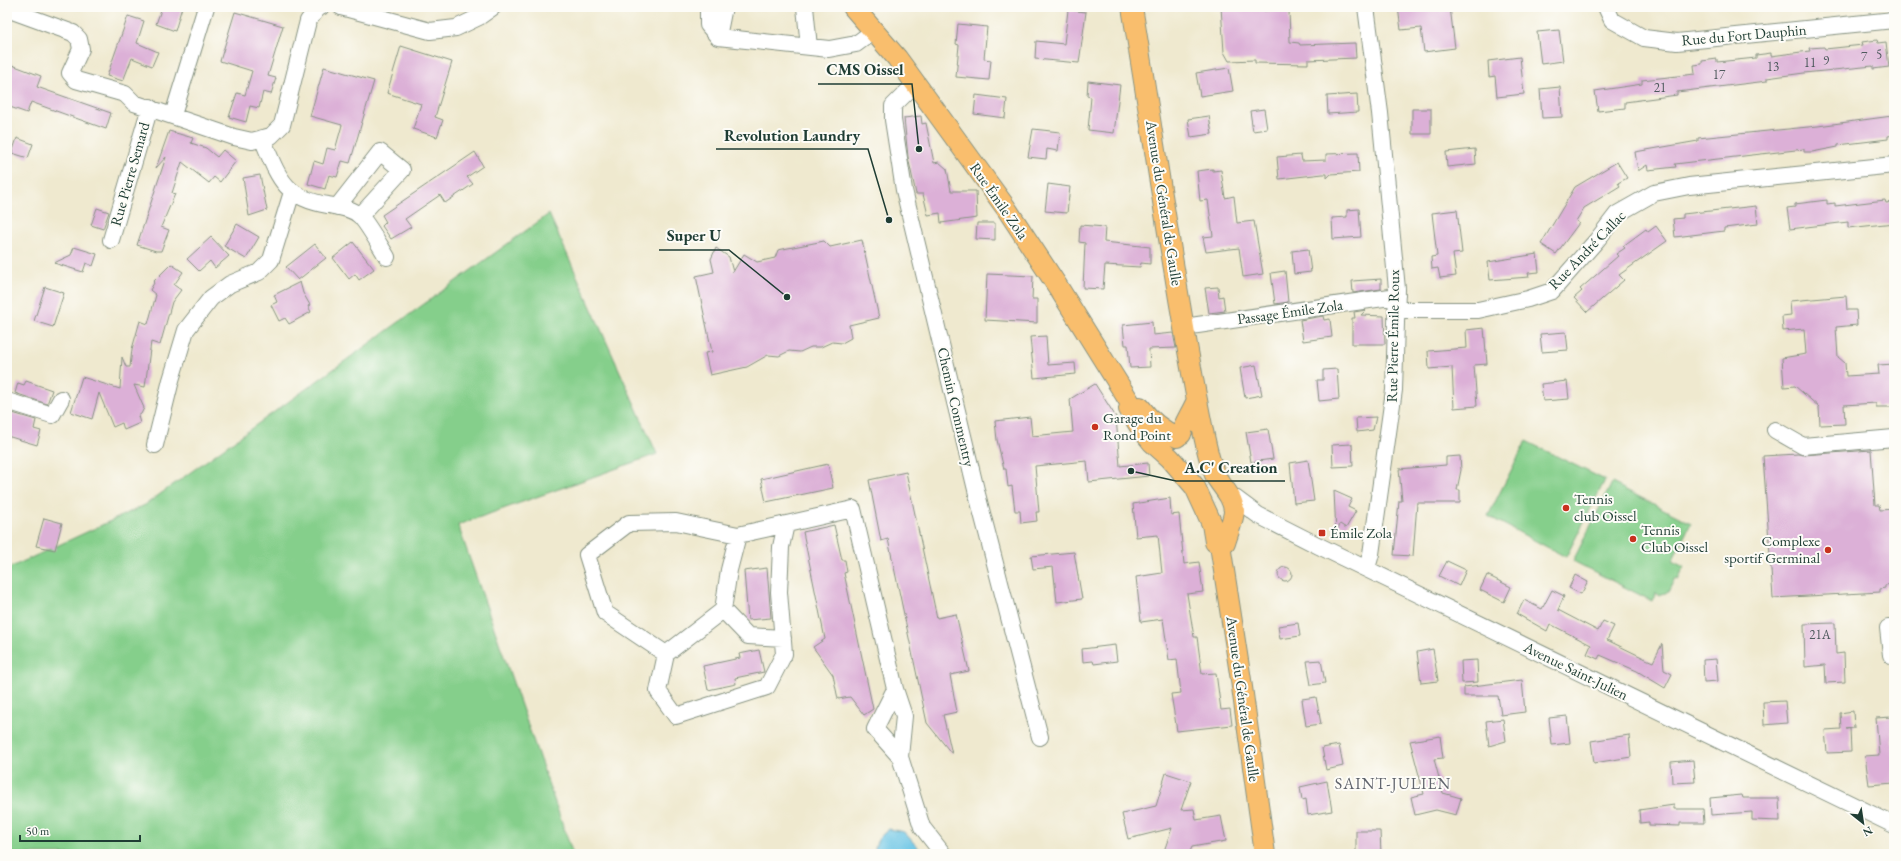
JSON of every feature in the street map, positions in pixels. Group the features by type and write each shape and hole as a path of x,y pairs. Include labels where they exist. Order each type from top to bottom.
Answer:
{"main road":[{"name":"Rue Émile Zola","path":"853,7 875,30 916,83 1006,208 1131,404 1129,409 1140,427 1152,442 1170,458"},
{"name":"Avenue du Général de Gaulle","path":"1132,7 1184,327 1206,446 1216,476 1229,496 1234,514 1221,523 1215,542 1220,545 1266,854"},
{"path":"1170,458 1171,445 1192,415 1197,400"},
{"name":"Rue Émile Zola","path":"1131,404 1137,404 1148,418 1162,430 1179,435"},
{"path":"1179,435 1195,436 1206,446"},
{"name":"Avenue du Général de Gaulle","path":"1170,458 1195,487 1221,523"}],"street":[{"path":"174,115 206,7"},
{"name":"Rue Pierre Semard","path":"7,9 73,33 79,39 81,49 70,73 76,80 125,94 134,102 234,137 252,141 271,136 282,125 308,21 318,8 321,7"},
{"path":"341,7 430,31 456,28 479,17 493,7"},
{"path":"708,7 708,25 718,37 829,49 856,44 875,30"},
{"path":"718,37 724,7"},
{"path":"805,7 808,47"},
{"name":"Rue Pierre Émile Roux","path":"1366,7 1380,114 1396,303 1394,390 1371,554 1367,568"},
{"name":"Rue du Fort Dauphin","path":"1606,7 1612,20 1644,38 1677,42 1894,20"},
{"name":"Chemin Commentry","path":"916,83 893,106 892,120 904,190 977,494 1040,737"},
{"name":"Rue Pierre Semard","path":"111,240 150,107"},
{"path":"262,138 278,176 292,192 318,204 346,208 360,216 387,257"},
{"path":"337,207 380,152 402,170 360,216"},
{"name":"Rue André Callac","path":"1396,303 1478,310 1528,299 1552,291 1597,240 1617,214 1654,193 1689,186 1894,165"},
{"path":"155,445 171,380 186,330 211,298 230,284 260,272 271,260 292,192"},
{"name":"Passage Émile Zola","path":"1184,327 1396,303"},
{"path":"7,401 52,415 61,399"},
{"path":"1775,430 1803,446 1894,438"},
{"name":"Avenue Saint-Julien","path":"1229,496 1235,498 1258,515 1894,825"},
{"path":"666,654 605,613 587,555 629,523 676,522 738,535 853,509 895,689 904,716 900,757 922,827 943,854"},
{"path":"1221,523 1240,522 1258,515"},
{"path":"738,535 729,570 723,610 666,654 658,691 676,716 767,687 784,654 779,592 781,547 786,524"},
{"path":"723,610 748,636 783,638"},
{"path":"1894,628 1888,628 1890,655 1894,654"},
{"path":"895,689 876,729 900,757"}],"green space":[{"path":"549,214 657,454 458,525 573,854 7,854 7,569 145,505"},
{"path":"1526,441 1605,480 1566,557 1488,516"},
{"name":"Tennis Club Oissel","path":"1612,483 1691,523 1672,561 1684,567 1678,579 1675,578 1668,592 1659,595 1656,593 1652,601 1573,561"}],"water":[{"path":"889,829 904,832 921,851 918,854 879,854 875,849 877,842"}],"building":[{"path":"162,7 182,7 175,31 156,24"},
{"path":"1221,7 1264,7 1264,11 1289,9 1290,42 1299,43 1300,45 1355,43 1356,58 1308,60 1308,64 1255,63 1255,60 1229,61 1224,52"},
{"path":"1398,7 1450,7 1455,48 1424,52 1421,28 1401,30"},
{"path":"1068,10 1086,12 1079,63 1035,59 1036,41 1064,44"},
{"path":"235,12 283,26 268,76 276,78 271,94 263,92 259,108 250,106 246,122 229,117 237,93 245,95 252,71 220,61"},
{"path":"128,16 144,21 137,43 158,52 152,66 132,58 123,81 107,76"},
{"path":"958,24 987,27 984,59 991,60 989,80 956,77 959,45 956,44"},
{"path":"1559,30 1563,61 1541,64 1537,32"},
{"path":"1877,40 1878,43 1886,42 1889,67 1873,69 1873,66 1767,78 1767,81 1677,92 1677,95 1625,102 1625,108 1598,111 1595,91 1642,84 1642,80 1695,74 1694,65 1702,64 1702,61 1717,59 1717,62 1756,58 1756,55 1771,53 1771,56 1810,51 1809,48 1824,47 1825,49 1863,45 1862,42"},
{"path":"401,46 452,62 435,117 443,120 437,137 413,129 421,104 387,93"},
{"path":"1520,57 1524,94 1497,97 1495,76 1489,77 1488,61"},
{"path":"7,63 41,76 37,87 111,113 106,129 31,102 27,113 7,106"},
{"path":"324,67 374,81 350,163 342,161 337,177 329,175 325,189 308,184 314,161 323,164 327,148 335,150 342,125 310,116"},
{"path":"1229,68 1233,91 1200,96 1196,73"},
{"path":"1088,81 1120,85 1114,133 1088,130 1091,97 1087,96"},
{"path":"1560,87 1562,117 1542,118 1540,89"},
{"path":"1357,94 1358,112 1328,114 1327,96"},
{"path":"976,95 1007,99 1005,118 974,114"},
{"path":"1264,109 1267,129 1253,131 1250,111"},
{"path":"1412,109 1431,109 1431,134 1412,134"},
{"path":"921,116 922,124 926,123 934,163 939,162 947,169 951,191 976,191 977,218 941,223 940,213 928,215 923,194 916,194 908,157 904,118"},
{"path":"1209,116 1212,134 1191,137 1188,119"},
{"path":"1892,116 1894,135 1888,136 1888,139 1838,145 1838,147 1812,152 1804,152 1804,149 1675,164 1676,167 1648,170 1647,165 1638,171 1635,152 1698,141 1698,138 1818,126"},
{"path":"1033,129 1060,132 1058,151 1047,149 1046,159 1028,157"},
{"path":"169,131 193,138 191,143 206,148 217,157 223,150 236,161 220,182 214,177 209,183 182,162 172,193 175,194 161,227 169,230 161,251 156,251 137,245 166,157 156,168"},
{"path":"17,138 33,144 28,158 12,153"},
{"path":"1475,149 1476,164 1447,167 1446,152"},
{"path":"475,152 483,166 467,177 473,184 445,203 440,195 405,219 411,227 391,239 382,226 386,222 382,215"},
{"path":"1358,153 1359,172 1331,174 1327,178 1327,174 1323,174 1279,179 1277,157 1301,155 1302,161 1326,160 1326,154"},
{"path":"1617,162 1627,178 1618,183 1620,186 1584,208 1576,221 1579,223 1556,254 1541,244 1575,187"},
{"path":"1213,169 1213,171 1221,170 1225,198 1234,196 1237,223 1254,221 1263,274 1243,277 1239,248 1206,252 1203,237 1213,236 1208,200 1200,201 1197,171"},
{"path":"260,175 267,210 249,216 243,178"},
{"path":"1048,184 1070,187 1067,213 1045,211"},
{"path":"1827,200 1827,204 1835,203 1835,206 1885,200 1886,203 1893,202 1894,223 1848,228 1848,222 1790,229 1787,208 1795,207 1795,204"},
{"path":"1756,206 1758,224 1724,228 1724,231 1675,237 1673,219 1683,218 1683,214"},
{"path":"97,208 109,212 103,229 91,225"},
{"path":"1359,209 1361,237 1333,239 1332,218 1347,217 1347,210"},
{"path":"1457,210 1462,253 1453,254 1456,276 1440,278 1438,268 1432,269 1431,257 1437,256 1432,213"},
{"path":"977,223 995,223 995,240 976,239"},
{"path":"237,224 259,237 246,259 224,246"},
{"path":"1080,225 1105,227 1104,242 1150,247 1150,264 1141,263 1140,267 1105,265 1103,289 1083,288 1085,243 1079,242"},
{"path":"1656,226 1667,241 1619,275 1624,280 1587,312 1574,298 1582,291 1580,289 1618,256 1616,254 1625,248 1623,246 1646,229 1648,232"},
{"path":"211,237 229,256 215,268 210,261 199,271 187,259"},
{"path":"862,240 879,318 849,325 851,338 842,343 832,342 821,347 811,347 800,352 789,351 779,356 768,355 747,367 710,375 705,353 712,352 696,276 714,272 711,259 716,248 729,257 733,272 744,254 757,262 775,258 778,250 824,241 830,247"},
{"path":"353,242 374,269 359,280 355,274 349,279 333,258"},
{"path":"315,244 326,258 298,280 286,267"},
{"path":"74,247 97,254 93,266 86,263 83,272 54,263 71,255"},
{"path":"1308,249 1311,272 1294,274 1292,251"},
{"path":"1537,254 1539,272 1528,273 1529,277 1490,280 1488,262"},
{"path":"171,264 183,272 174,285 181,290 172,302 160,345 151,342 145,387 134,385 144,408 138,416 140,423 124,430 122,423 113,427 99,393 92,419 71,412 82,377 120,389 122,357 126,367 130,367 132,349 140,321 148,324 156,295 150,290 154,283 153,282"},
{"path":"1285,271 1288,302 1275,304 1271,273"},
{"path":"987,274 1033,276 1032,299 1037,299 1037,323 985,320"},
{"path":"1381,279 1381,289 1353,293 1352,281"},
{"path":"300,282 303,293 310,305 308,306 311,312 289,324 285,318 279,321 271,305 277,302 274,295"},
{"path":"45,287 64,293 53,327 34,321"},
{"path":"1218,287 1219,297 1223,296 1225,311 1209,313 1205,288"},
{"path":"1846,296 1847,310 1856,310 1857,325 1836,327 1838,357 1845,363 1846,376 1879,374 1878,365 1894,364 1894,400 1892,400 1892,407 1876,407 1876,403 1844,405 1845,424 1820,425 1819,407 1795,386 1784,387 1782,358 1806,354 1804,329 1783,331 1782,316 1791,315 1790,301"},
{"path":"1366,310 1361,315 1384,316 1385,344 1352,344 1352,318 1355,318 1354,312"},
{"path":"1323,316 1324,320 1330,319 1332,337 1303,341 1300,320"},
{"path":"1152,322 1153,335 1173,333 1176,348 1149,349 1150,367 1130,368 1128,345 1125,345 1123,325"},
{"path":"1484,328 1487,364 1474,365 1477,406 1454,408 1452,367 1429,369 1428,351 1467,348 1466,330"},
{"path":"1566,332 1568,350 1542,352 1540,334"},
{"path":"1046,336 1048,365 1075,363 1076,374 1034,378 1030,337"},
{"path":"1256,365 1262,395 1245,398 1240,368"},
{"path":"1337,369 1339,399 1319,401 1317,380 1323,380 1323,370"},
{"path":"26,381 52,390 47,404 15,393 18,383 24,385"},
{"path":"1567,381 1569,399 1543,401 1541,384"},
{"name":"Garage du Rond Point","path":"1095,384 1116,417 1120,466 1148,463 1149,476 1089,482 1087,461 1035,466 1039,512 1036,512 1037,521 1021,523 1020,511 1015,511 1012,486 1008,487 1006,469 1004,469 997,440 995,421 1030,417 1032,436 1073,432 1070,399"},
{"path":"9,412 36,420 34,429 41,431 37,445 7,436 7,417"},
{"path":"1376,417 1373,430 1357,432 1356,418"},
{"path":"1268,429 1273,459 1251,462 1246,432"},
{"path":"1352,444 1353,466 1333,467 1332,445"},
{"path":"1871,450 1875,505 1879,505 1880,510 1894,509 1894,584 1885,585 1885,588 1880,589 1880,592 1773,598 1763,456 1804,455"},
{"path":"1460,456 1461,470 1457,490 1460,490 1460,503 1417,503 1413,556 1394,555 1399,501 1402,501 1399,469 1446,465 1446,457"},
{"path":"1308,460 1314,501 1294,503 1290,463"},
{"path":"828,464 833,488 766,502 761,479"},
{"path":"906,472 937,618 956,614 969,671 950,675 957,712 943,715 952,754 927,723 888,539 881,541 869,480"},
{"path":"1334,491 1352,499 1348,507 1356,511 1346,528 1340,524 1336,533"},
{"path":"1170,498 1171,515 1179,514 1184,564 1199,562 1203,592 1187,594 1194,637 1197,637 1202,674 1216,673 1221,710 1230,709 1232,725 1177,731 1171,694 1181,693 1177,659 1169,660 1163,619 1141,622 1136,577 1162,573 1158,535 1136,537 1133,504"},
{"path":"44,518 62,523 55,550 36,546"},
{"path":"834,525 842,560 845,560 847,572 844,573 873,709 864,715 850,697 838,699 833,675 813,647 825,639 803,532"},
{"path":"1074,552 1082,599 1057,602 1053,567 1033,569 1031,556"},
{"path":"1447,561 1466,570 1459,586 1439,576"},
{"path":"1285,567 1290,569 1292,574 1290,579 1285,581 1280,579 1278,574 1280,569"},
{"path":"767,568 771,618 748,620 744,571"},
{"path":"1487,575 1511,587 1504,602 1480,590"},
{"path":"1575,575 1588,582 1581,594 1569,588"},
{"path":"1552,590 1564,596 1558,610 1598,631 1603,621 1614,626 1607,640 1653,662 1662,644 1664,670 1672,674 1665,688 1637,671 1600,655 1598,659 1587,654 1591,645 1550,624 1547,631 1517,614 1524,600 1542,609"},
{"path":"1298,623 1300,636 1280,639 1278,626"},
{"path":"1835,623 1836,654 1844,653 1845,682 1826,683 1825,665 1805,667 1804,624"},
{"path":"1115,645 1117,661 1094,664 1093,661 1083,662 1082,649"},
{"path":"1433,649 1438,681 1421,683 1417,652"},
{"path":"759,650 764,672 735,678 736,684 708,690 703,666 740,658 739,654"},
{"path":"1716,659 1718,681 1704,682 1703,660"},
{"path":"1321,660 1325,683 1311,685 1307,661"},
{"path":"1477,660 1478,682 1462,683 1461,661"},
{"path":"1522,680 1525,712 1501,715 1498,696 1464,696 1464,687"},
{"path":"1316,697 1321,724 1306,726 1302,699"},
{"path":"1785,701 1787,723 1764,725 1763,702"},
{"path":"1853,711 1854,728 1850,728 1851,752 1827,753 1825,730 1841,729 1840,713"},
{"path":"1567,716 1570,743 1552,745 1549,718"},
{"path":"1891,717 1894,783 1869,785 1865,756 1879,755 1876,718"},
{"path":"1503,719 1506,741 1489,746 1486,721"},
{"path":"1629,735 1631,757 1594,763 1591,741"},
{"path":"1440,736 1443,758 1434,759 1443,793 1461,798 1456,815 1436,810 1415,815 1411,797 1424,794 1410,741"},
{"path":"1339,745 1343,766 1326,770 1322,748"},
{"path":"1693,760 1695,782 1672,783 1671,762"},
{"path":"1166,773 1191,781 1181,810 1194,809 1196,820 1221,816 1226,841 1192,847 1189,854 1163,854 1172,828 1128,839 1122,814 1156,806"},
{"path":"1327,781 1332,811 1308,815 1306,799 1302,800 1300,787"},
{"path":"1742,795 1743,798 1779,798 1780,821 1752,820 1752,812 1711,815 1710,798"},
{"path":"1674,805 1674,809 1703,809 1704,823 1680,823 1680,826 1649,825 1649,822 1640,823 1639,810"},
{"path":"1356,831 1380,831 1381,854 1356,854"}],"place":[{"name":"CMS Oissel","path":"919,149"},
{"name":"Revolution Laundry","path":"889,220"},
{"name":"Super U","path":"787,297"},
{"name":"Garage du Rond Point","path":"1095,427"},
{"name":"A.C' Creation","path":"1131,471"},
{"name":"Tennis club Oissel","path":"1566,508"},
{"name":"Émile Zola","path":"1322,533"},
{"name":"Tennis Club Oissel","path":"1633,539"},
{"name":"Complexe sportif Germinal","path":"1828,550"}],"district":[{"name":"SAINT-JULIEN","path":"1393,783"}]}
